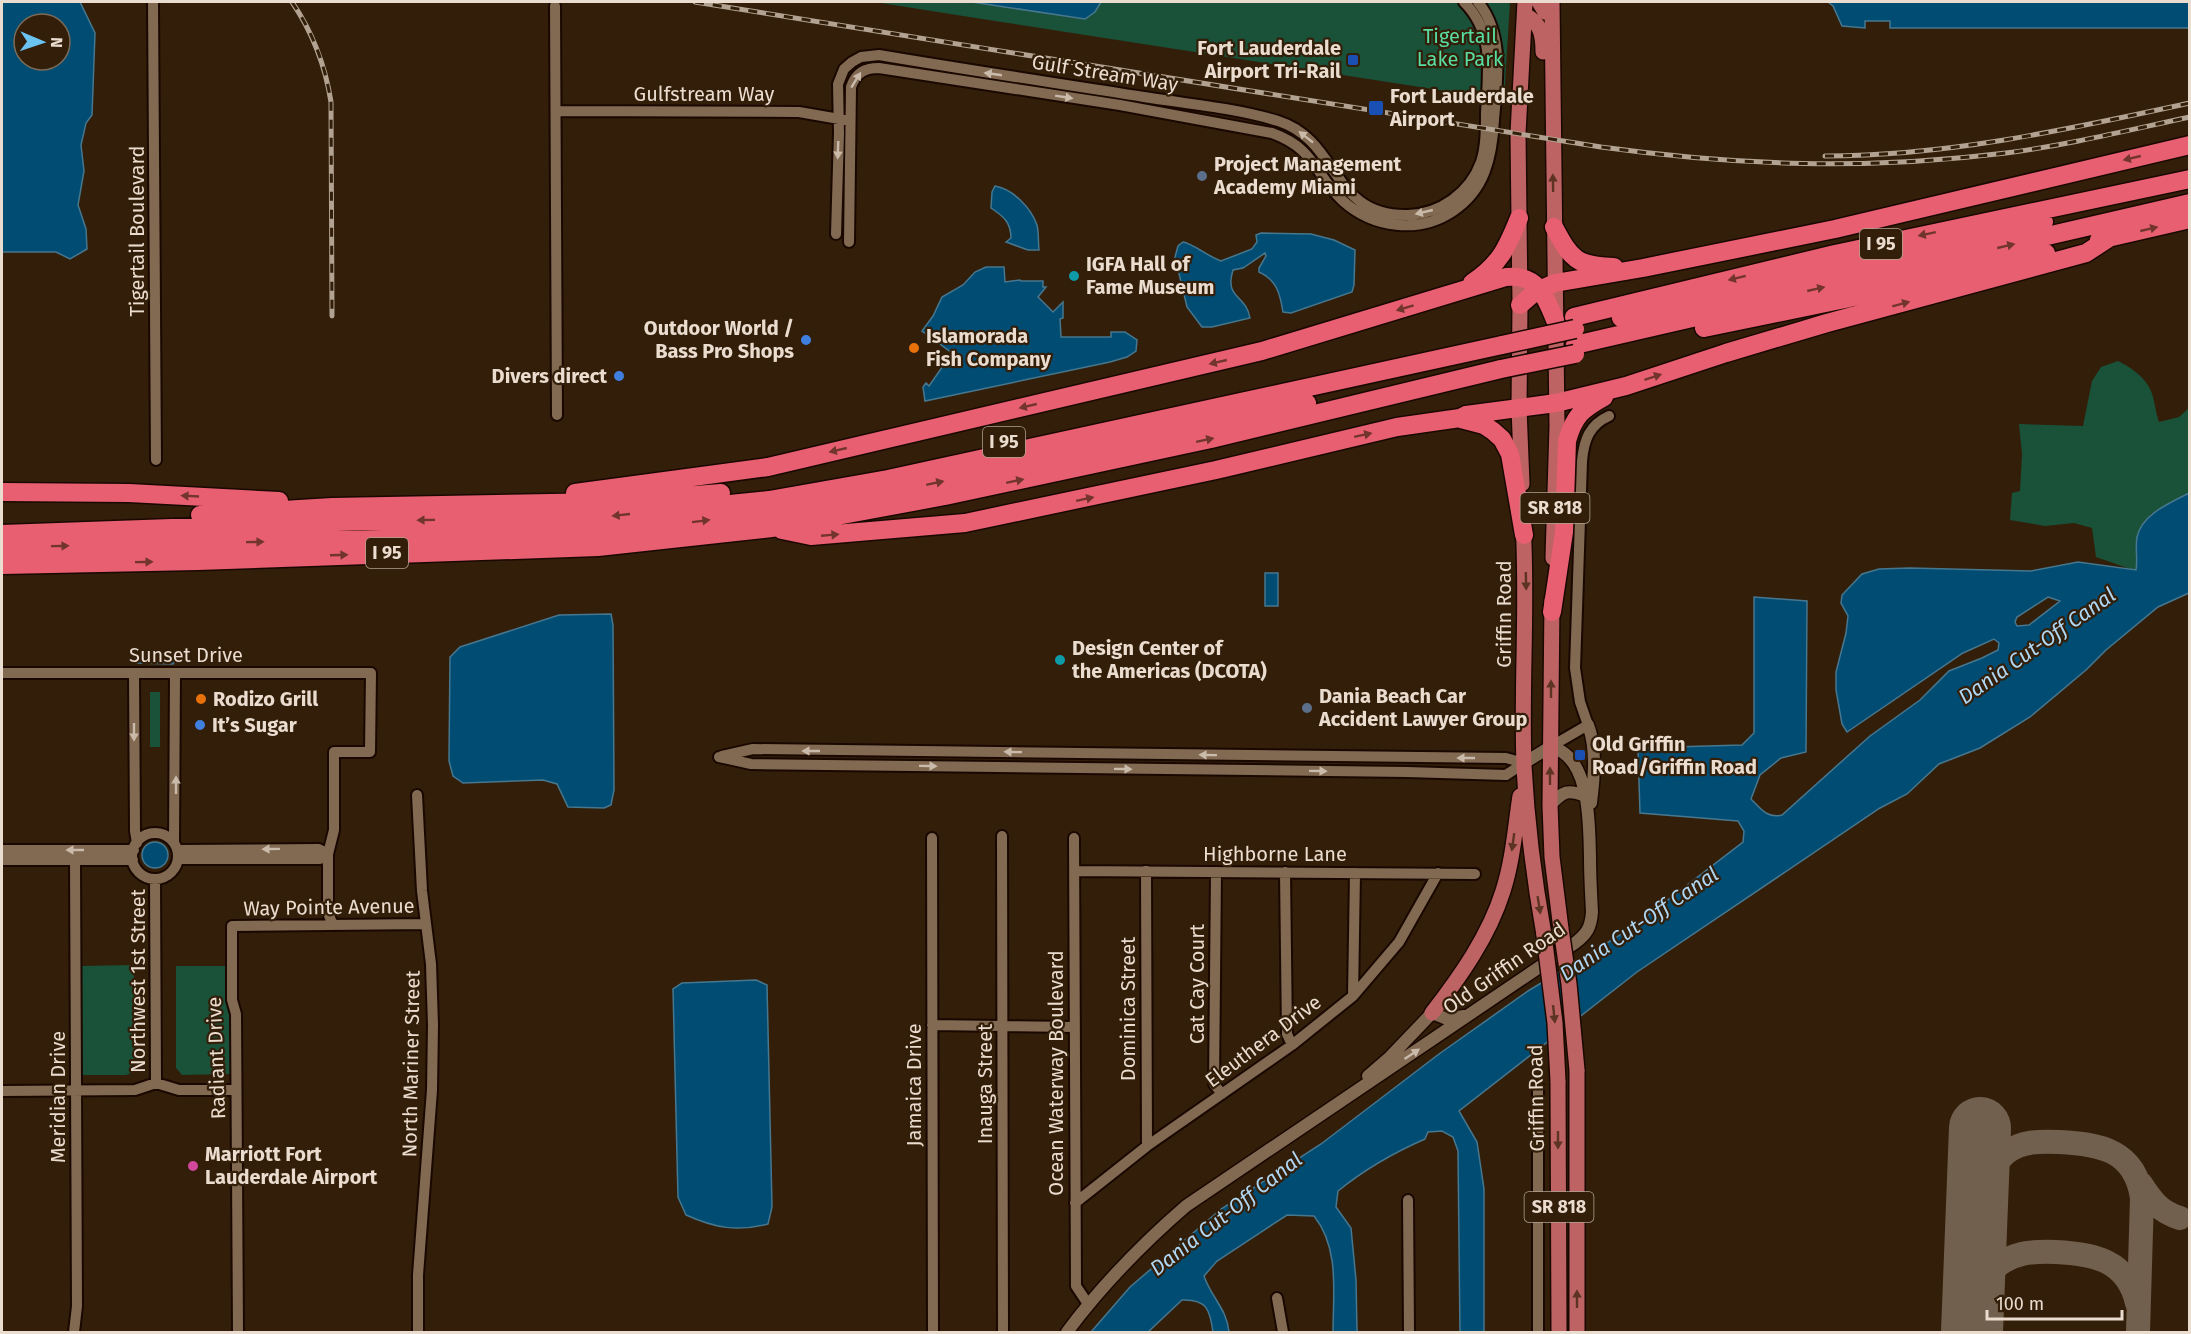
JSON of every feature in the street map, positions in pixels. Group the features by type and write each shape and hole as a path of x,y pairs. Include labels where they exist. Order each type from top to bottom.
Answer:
{"highway":[{"path":"1520,305 1530,295 1547,286 1835,229 2190,145"},
{"name":"I 95","path":"2,565 198,561 598,547 772,528 945,496 1199,441 1502,352 1575,336 1835,254 2190,178"},
{"path":"1575,336 2190,189"},
{"path":"1575,336 2190,203"},
{"path":"1461,290 1488,272 1497,263 1511,239 1519,218"},
{"name":"I 95","path":"2,524 332,507 609,502 768,489 1502,352 1575,336 1845,299 2190,219"},
{"path":"1554,227 1564,247 1573,257 1586,264 1599,267 1643,268"},
{"path":"772,528 811,536 965,523 1216,470 1397,427 1556,403 1613,389 1827,323 2086,253 2109,238"},
{"path":"499,504 768,467 1262,351 1506,277 1519,276 1547,286"},
{"path":"1547,286 1555,320"},
{"path":"2,534 365,521 591,518 769,500 888,479 1502,352"},
{"path":"2,548 591,534 831,506 1502,352"},
{"path":"1552,612 1564,532 1567,441 1571,427 1579,414 1589,404 1603,398 1613,389"},
{"path":"1460,418 1488,427 1505,444 1510,454 1524,535"},
{"path":"2,492 129,493 245,498 332,507"},
{"path":"55,521 149,529"}],"main road":[{"path":"1539,2 1545,12 1552,8 1554,227 1547,286"},
{"path":"1525,8 1540,28 1544,78 1552,93"},
{"name":"Griffin Road","path":"1525,8 1518,127 1519,408 1526,602 1524,763 1531,854 1555,1023 1558,1082 1559,1332"},
{"name":"Griffin Road","path":"1555,320 1556,403 1550,805 1552,857 1569,984 1576,1070 1577,1332"},
{"path":"1432,1013 1471,956 1499,902 1509,868 1524,763"}],"street":[{"name":"Tigertail Boulevard","path":"153,2 156,460"},
{"name":"Gulf Stream Way","path":"836,234 838,84 844,69 852,62 879,55 1246,114 1279,122 1302,133 1317,147 1338,180 1357,200 1386,213 1407,215 1427,213 1446,204 1464,190 1477,171 1484,149 1488,49 1481,26 1464,2"},
{"name":"Gulf Stream Way","path":"849,242 851,87 860,72 869,68 1272,133 1287,138 1309,156 1343,201 1375,220 1392,225 1429,223 1458,208 1474,192 1484,176 1491,156 1496,48 1489,21 1478,2"},
{"path":"555,6 557,415"},
{"name":"Gulfstream Way","path":"555,111 799,112 851,121"},
{"path":"1589,816 1593,787 1592,741 1577,690 1575,656 1582,461 1589,432 1609,416"},
{"name":"Sunset Drive","path":"2,673 371,673 370,752 334,752 334,830 328,854"},
{"path":"134,673 134,851 138,871 155,879 168,875 172,871 176,851 175,673"},
{"path":"1524,763 1506,758 753,749 719,757 751,764 1506,775 1588,725"},
{"name":"Old Griffin Road","path":"1067,1332 1088,1304 1138,1248 1186,1206 1575,943 1589,929 1592,912 1589,816 1586,796 1582,783 1567,757 1559,750 1550,747"},
{"path":"1550,805 1566,792 1586,796"},
{"name":"North Mariner Street","path":"417,795 422,891 431,964 432,1090 418,1275 418,1332"},
{"path":"2,861 75,861 134,851 142,838 156,833 169,838 176,851"},
{"name":"Inauga Street","path":"1002,836 1002,1332"},
{"name":"Jamaica Drive","path":"932,838 933,1332"},
{"name":"Ocean Waterway Boulevard","path":"1074,838 1076,1286 1088,1304"},
{"path":"2,850 134,851"},
{"path":"176,851 320,860 328,854"},
{"path":"328,854 328,913 333,925"},
{"name":"Meridian Drive","path":"74,1332 77,1306 75,861"},
{"name":"Highborne Lane","path":"1074,871 1475,873"},
{"name":"Dominica Street","path":"1146,871 1147,1146"},
{"name":"Cat Cay Court","path":"1216,872 1214,1084 1222,1094"},
{"path":"1285,872 1287,1034 1292,1045"},
{"path":"1353,996 1355,873"},
{"name":"Eleuthera Drive","path":"1075,1203 1147,1146 1292,1045 1353,996 1399,942 1438,873"},
{"name":"Northwest 1st Street","path":"155,879 156,1083"},
{"name":"Way Pointe Avenue","path":"232,926 426,924"},
{"name":"Radiant Drive","path":"232,926 232,1000 236,1014 238,1332"},
{"path":"1432,1013 1447,1019 1467,1016"},
{"name":"Old Griffin Road","path":"1328,1109 1390,1058 1432,1013"},
{"path":"932,1025 1074,1027"},
{"path":"2,1090 135,1090 156,1083 179,1090 236,1090"},
{"path":"1538,1086 1538,1332"},
{"path":"1408,1200 1409,1332"},
{"path":"1277,1299 1283,1332"}],"green space":[{"name":"Tigertail Lake Park","path":"875,2 1510,2 1504,100 963,16"},
{"path":"2118,361 2136,372 2147,384 2153,397 2159,422 2179,417 2189,408 2189,493 2151,514 2137,537 2136,571 2096,557 2092,528 2074,523 2045,526 2010,520 2012,493 2020,491 2022,454 2019,424 2083,426 2092,381 2101,367"},
{"path":"150,692 160,692 160,747 150,747"},
{"path":"134,965 134,1072 126,1075 81,1075 81,966"},
{"path":"176,966 229,966 230,1074 182,1075 176,1068"}],"water":[{"path":"2,2 80,2 95,33 92,115 86,123 81,145 84,171 78,205 86,229 87,249 70,259 56,252 2,252"},
{"path":"972,2 1101,2 1095,12 1085,19"},
{"path":"1828,2 2189,2 2189,28 1890,28 1890,21 1865,21 1865,28 1842,26 1833,6"},
{"path":"995,186 1015,195 1030,212 1037,225 1039,250 1028,250 1006,242 1011,238 1008,224 991,208 992,192"},
{"path":"1261,233 1311,234 1334,240 1355,250 1352,292 1291,313 1283,312 1281,299 1274,283 1259,272 1266,256 1265,253 1243,268 1233,270 1231,286 1233,292 1248,310 1250,318 1212,327 1202,327 1187,307 1175,257 1178,246 1183,242 1187,243 1221,261 1252,249 1257,242 1256,235"},
{"path":"986,267 1004,267 1005,282 1043,281 1043,287 1046,287 1038,297 1053,312 1063,302 1063,318 1060,319 1061,337 1111,337 1111,332 1125,332 1137,340 1136,351 1127,357 1110,362 925,401 923,387 926,383 929,386 952,353 922,331 933,316 942,297 963,285 975,272"},
{"name":"Dania Cut-Off Canal","path":"2189,493 2189,593 2158,607 2030,717 1980,748 1939,764 1907,794 1880,808 1637,972 1459,1111 1477,1142 1484,1189 1484,1332 1460,1332 1458,1151 1453,1137 1442,1131 1428,1132 1425,1139 1380,1162 1338,1191 1336,1207 1351,1228 1356,1280 1357,1332 1333,1332 1333,1272 1328,1242 1322,1229 1314,1216 1287,1215 1217,1261 1204,1276 1225,1316 1229,1332 1213,1332 1206,1307 1197,1301 1182,1300 1148,1332 1091,1332 1130,1287 1221,1209 1321,1144 1439,1054 1528,991 1630,929 1743,842 1744,831 1738,821 1640,813 1638,748 1742,745 1754,733 1754,597 1807,601 1806,752 1781,758 1760,775 1751,799 1764,812 1777,816 1782,815 1870,736 1920,700 1949,671 1998,650 1999,643 1994,639 1963,653 1847,732 1842,724 1836,690 1836,672 1848,616 1841,603 1842,595 1862,574 1879,569 1910,568 2031,571 2078,562 2136,570 2136,541 2140,529 2158,510","holes":["2048,597 2060,601 2029,625 2017,626 2015,622 2017,617"]},
{"path":"1265,573 1278,573 1278,606 1265,606"},
{"path":"611,614 613,625 614,790 611,805 604,808 568,807 557,784 543,780 463,783 453,776 449,761 450,657 460,647 559,615"},
{"path":"152,652 167,655 175,661 173,664 135,663 136,658"},
{"path":"155,842 164,846 168,855 164,864 155,868 146,864 142,855 146,846"},
{"path":"756,980 767,985 772,1207 768,1224 746,1228 717,1226 686,1215 678,1197 673,989 682,983"}],"taxiway":[{"path":"1977,1201 2001,1158 2012,1149 2024,1144 2052,1142 2088,1145 2113,1153 2123,1160 2132,1169 2142,1198 2138,1332"},
{"path":"2141,1184 2157,1205 2167,1213 2180,1218"},
{"path":"1973,1326 1977,1304 1987,1277 2006,1260 2022,1254 2070,1253 2107,1262 2125,1277 2137,1303"}],"runway":[{"path":"1972,1332 1980,1128"}],"railway":[{"path":"292,2 317,49 331,102 332,316"},
{"path":"695,2 1601,147 1754,162 1853,164 2006,153 2052,146 2190,117"},
{"path":"1825,156 1871,155 1963,146 2054,131 2190,103"}],"place":[{"name":"Fort Lauderdale Airport Tri-Rail","path":"1353,60"},
{"name":"Fort Lauderdale Airport","path":"1376,108"},
{"name":"Project Management Academy Miami","path":"1202,176"},
{"name":"IGFA Hall of Fame Museum","path":"1074,276"},
{"name":"Outdoor World / Bass Pro Shops","path":"806,340"},
{"name":"Islamorada Fish Company","path":"914,348"},
{"name":"Divers direct","path":"619,376"},
{"name":"Design Center of the Americas (DCOTA)","path":"1060,660"},
{"name":"Rodizo Grill","path":"201,699"},
{"name":"Dania Beach Car Accident Lawyer Group","path":"1307,708"},
{"name":"It’s Sugar","path":"200,725"},
{"name":"Old Griffin Road/Griffin Road","path":"1580,755"},
{"name":"Marriott Fort Lauderdale Airport","path":"193,1166"}]}
